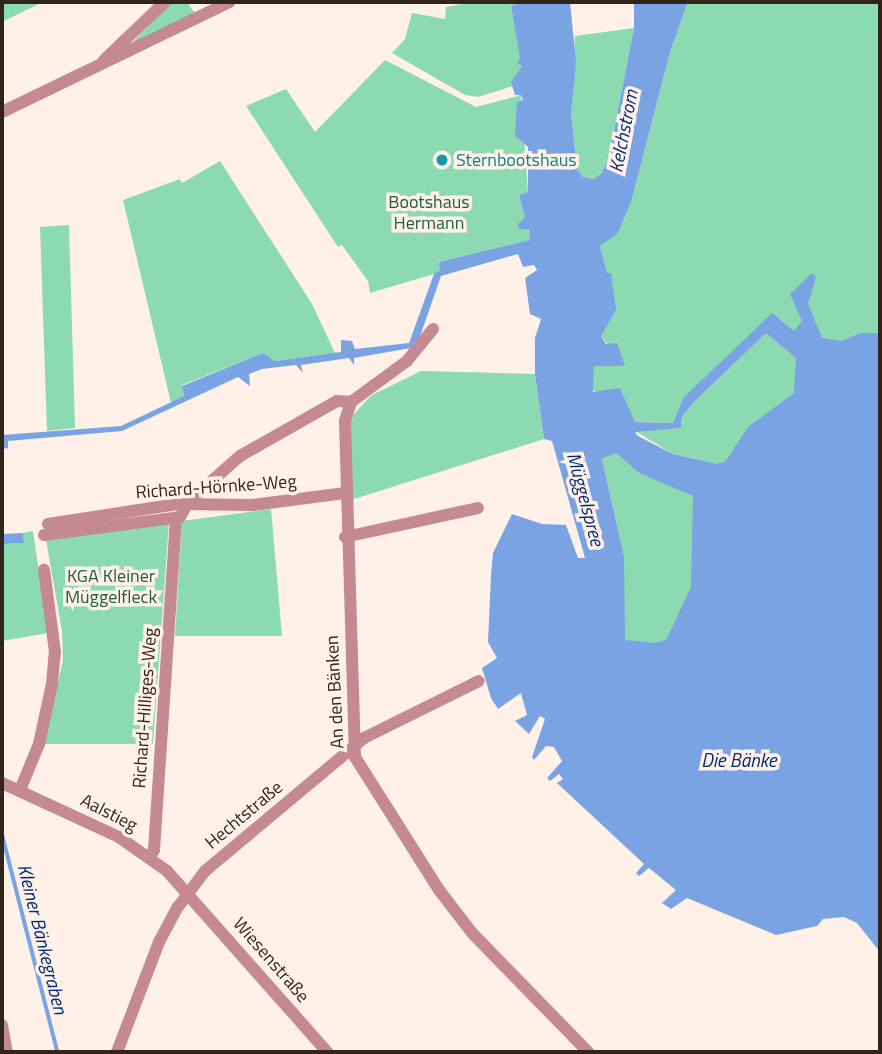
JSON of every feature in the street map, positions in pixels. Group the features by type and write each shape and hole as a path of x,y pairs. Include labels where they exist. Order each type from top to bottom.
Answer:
{"street":[{"path":"94,69 165,2"},
{"path":"2,112 230,2"},
{"path":"176,519 240,456 337,401 351,401 407,361 433,329"},
{"name":"An den Bänken","path":"351,401 344,430 345,537 355,757 439,890 473,933 588,1052"},
{"path":"211,482 219,504"},
{"name":"Richard-Hörnke-Weg","path":"176,519 46,529 189,504 253,505 345,493"},
{"path":"345,537 478,508"},
{"name":"Richard-Hilliges-Weg","path":"150,856 155,850 176,519"},
{"path":"20,790 39,744 52,684 55,652 44,570"},
{"name":"Hechtstraße","path":"117,1052 159,942 190,891 229,849 354,746 479,681"},
{"name":"Aalstieg","path":"2,783 150,856 190,891"},
{"name":"Wiesenstraße","path":"190,891 327,1052"},
{"path":"2,1025 7,1052"}],"green space":[{"path":"2,2 43,2 2,22"},
{"path":"172,2 187,2 197,16 130,45"},
{"path":"473,2 523,2 511,6 521,59 517,63 522,66 513,86 478,97 465,95 392,53 405,39 412,13 445,19 446,7"},
{"path":"688,2 880,2 880,486 800,604 623,665 624,556 602,459 616,453 639,473 694,495 717,464 673,454 635,431 681,428 682,417 694,402 766,333 683,398 673,423 634,422 620,388 598,394 590,387 594,366 625,366 601,336 611,273 607,274 600,246 632,199 670,52"},
{"path":"634,28 609,156 602,173 594,179 583,177 577,169 571,113 575,36"},
{"name":"Bootshaus Hermann","path":"385,60 476,107 521,95 528,192 519,195 531,240 439,262 441,270 434,274 370,293 368,281 342,245 338,247 246,106 286,89 315,132"},
{"path":"220,161 312,304 335,353 275,361 263,353 182,385 184,396 171,403 123,200 180,179 182,183"},
{"path":"69,225 75,428 47,431 40,227"},
{"path":"421,371 535,374 544,439 351,500 349,419 372,395"},
{"name":"KGA Kleiner Müggelfleck","path":"271,509 282,636 175,636 182,521"},
{"name":"KGA Kleiner Müggelfleck","path":"169,522 153,744 44,744 63,660 62,631 46,540"},
{"name":"KGA Kleiner Müggelfleck","path":"33,531 48,633 2,641 2,544 24,543 23,533"}],"water":[{"name":"Die Bänke","path":"523,2 570,2 576,62 571,113 577,169 583,177 594,179 602,173 609,156 634,28 634,2 688,2 670,52 632,199 618,233 600,246 607,273 611,273 616,310 601,336 606,344 617,343 625,366 594,366 593,392 620,388 635,422 673,423 683,398 772,313 794,331 802,321 790,294 812,273 816,277 808,304 822,338 841,341 861,333 880,333 880,952 857,923 844,917 823,919 817,926 776,935 687,898 671,909 662,903 676,890 649,868 639,876 636,873 644,864 557,783 563,779 559,774 550,781 547,778 562,761 554,747 546,746 534,760 532,757 545,719 540,716 529,734 515,721 527,715 521,693 498,709 491,698 482,668 497,658 488,642 493,553 512,514 542,524 566,525 578,558 585,558 552,441 544,439 535,374 535,338 541,319 530,314 525,278 537,270 534,265 523,267 518,254 441,276 418,342 411,348 354,358 354,365 349,358 301,365 303,373 296,365 262,369 249,374 250,386 238,377 122,431 8,441 8,448 2,449 2,435 121,426 184,396 182,386 263,353 275,361 341,352 341,340 352,341 355,349 409,343 434,274 440,270 439,262 530,240 529,230 519,229 518,224 525,218 519,195 528,192 528,147 515,136 517,102 523,100 521,95 515,95 511,82 522,66 517,63 520,58 511,6","holes":["766,333 796,358 794,393 748,427 725,462 717,464 673,454 638,436 635,432 681,428 682,417 694,402","616,453 639,473 693,496 691,587 666,640 655,643 625,640 624,556 602,459"]},
{"path":"23,533 24,543 2,544 2,534"}],"waterway":[{"name":"Kleiner Bänkegraben","path":"2,833 58,1052"}],"place":[{"name":"Sternbootshaus","path":"442,160"}],"water label":[{"name":"Kelchstrom","path":"623,131"},
{"name":"Müggelspree","path":"586,499"}]}
